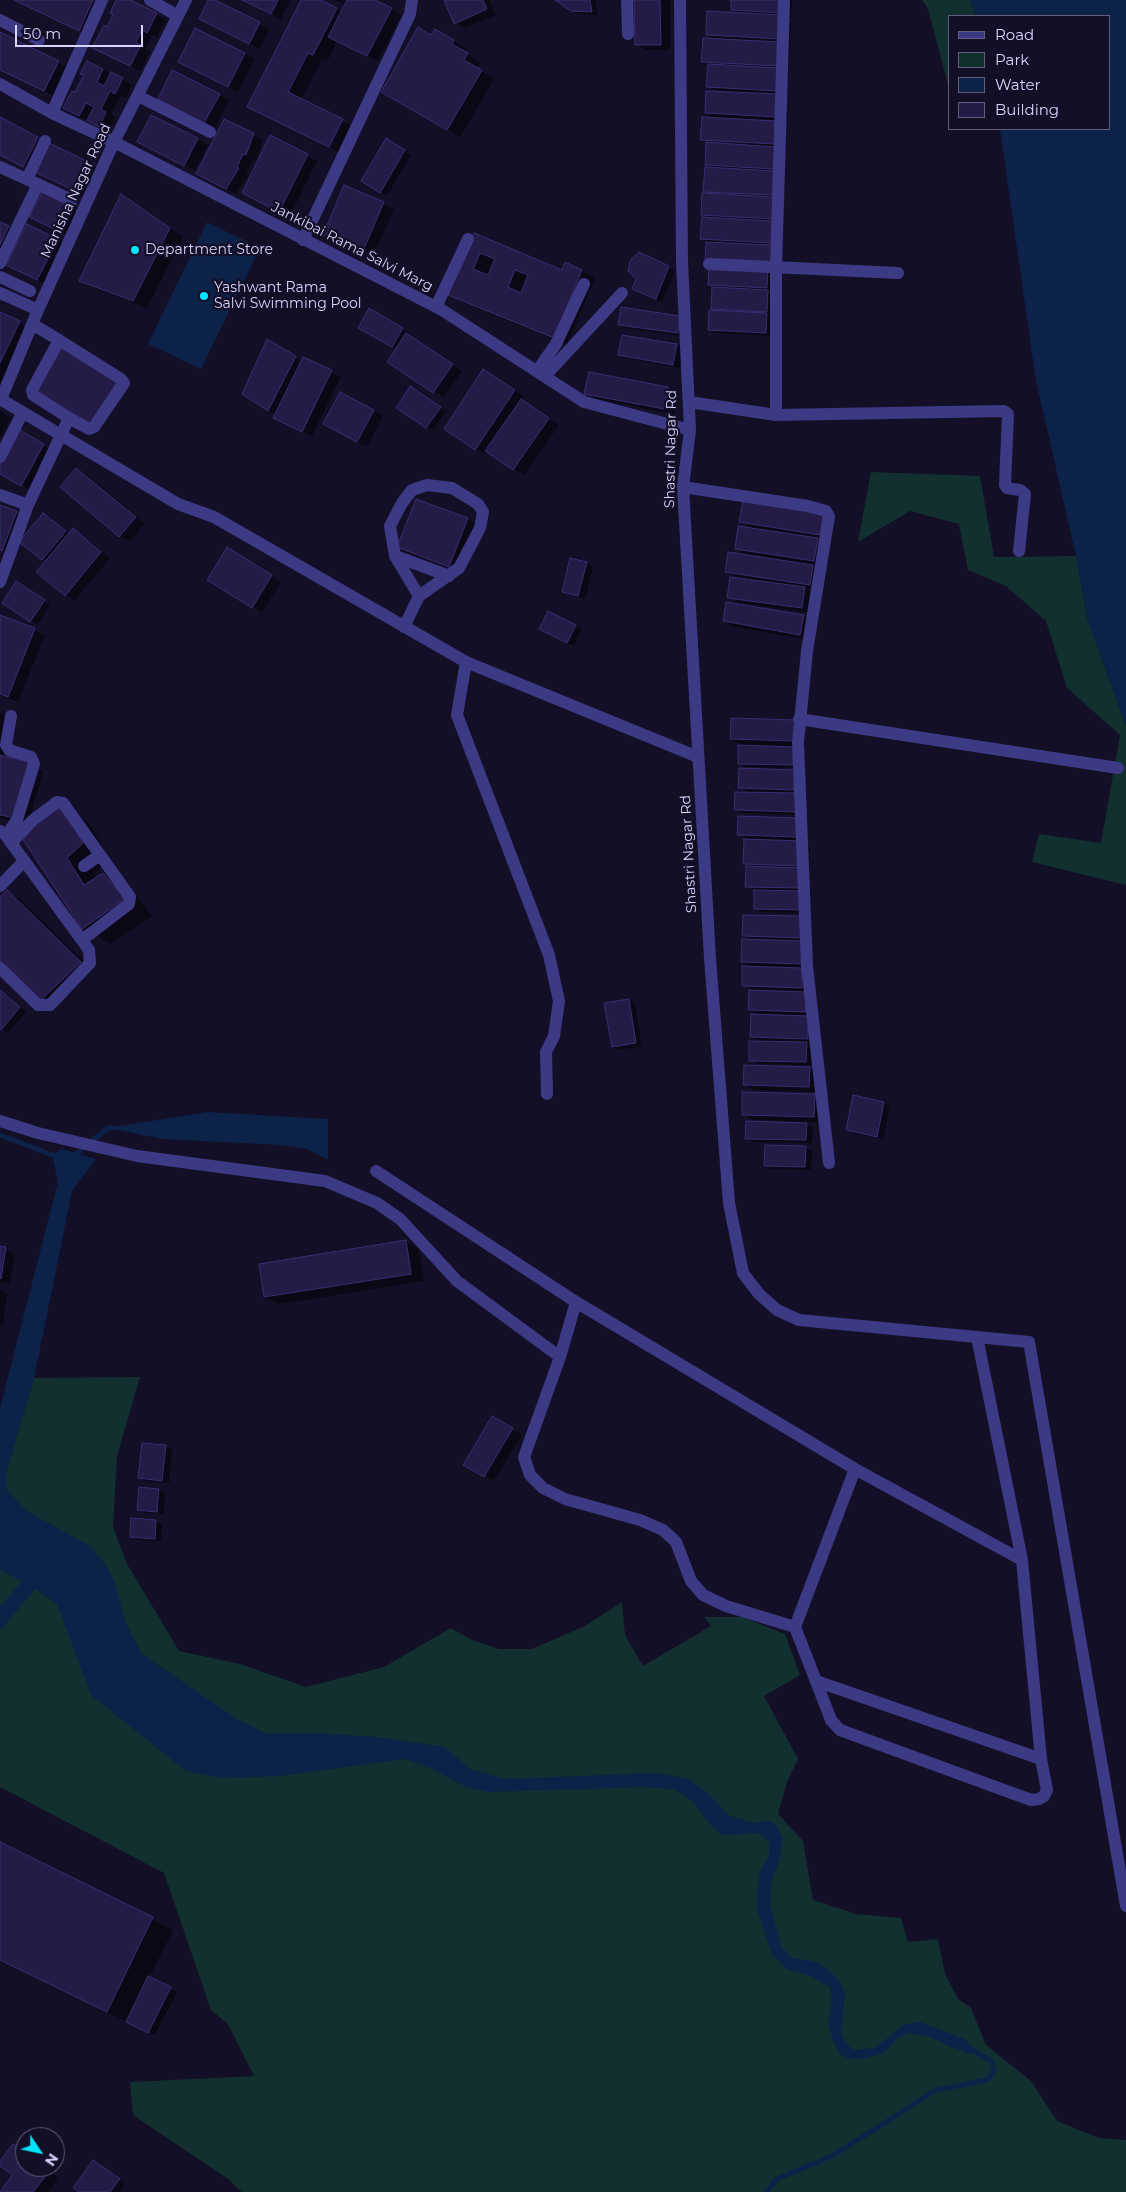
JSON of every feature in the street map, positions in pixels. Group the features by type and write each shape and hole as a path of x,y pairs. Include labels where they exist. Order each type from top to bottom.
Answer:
{"street":[{"path":"52,113 102,0"},
{"path":"150,0 178,16"},
{"name":"Manisha Nagar Road","path":"0,399 114,142 186,0"},
{"path":"302,240 410,14 412,0"},
{"path":"627,0 628,34"},
{"name":"Shastri Nagar Rd","path":"680,0 682,262 690,430 683,487 710,958 729,1203 743,1273 759,1294 777,1310 800,1320 1030,1342 1126,1906"},
{"path":"776,415 776,268 784,2"},
{"path":"0,20 39,40"},
{"name":"Jankibai Rama Salvi Marg","path":"0,85 436,307 584,402 690,430"},
{"path":"138,96 210,132"},
{"path":"0,263 32,182 44,141"},
{"path":"0,167 72,200"},
{"path":"436,307 468,239"},
{"path":"709,264 898,273"},
{"path":"0,277 30,291"},
{"path":"541,373 584,284"},
{"path":"541,373 622,292"},
{"path":"0,293 38,310"},
{"path":"32,324 59,340 121,378 124,383 94,427 89,429 33,395 32,390 59,340"},
{"path":"0,399 178,504 214,517 466,662 698,757"},
{"path":"689,402 776,415 1004,411 1008,414 1005,485 1007,488 1020,490 1025,494 1019,551"},
{"path":"0,457 23,412"},
{"path":"0,582 28,505 69,418"},
{"path":"404,627 420,596 459,568 480,528 483,512 478,504 452,488 427,485 412,490 402,503 390,526 395,556 420,596"},
{"path":"683,487 808,506 828,513 829,524 807,651 798,743 807,966 829,1163"},
{"path":"0,495 28,505"},
{"path":"395,556 449,576"},
{"path":"466,662 457,715 550,955 560,1002 554,1036 546,1052 547,1094"},
{"path":"6,837 17,820 34,764 32,757 9,750 6,744 12,716"},
{"path":"800,719 1118,768"},
{"path":"6,837 57,802 63,803 130,897 129,904 82,940"},
{"path":"0,968 38,1005 50,1005 90,964 89,950 6,837"},
{"path":"84,866 100,856"},
{"path":"0,886 24,861"},
{"path":"0,1121 137,1156 324,1181 354,1192 377,1203 400,1219 458,1281 560,1357"},
{"path":"376,1171 576,1302 855,1469 1022,1560"},
{"path":"576,1302 560,1357 524,1457 530,1475 543,1488 565,1499 640,1520 663,1530 676,1542 691,1581 703,1595 726,1606 795,1628"},
{"path":"855,1469 795,1628 831,1720 840,1730 1031,1800 1039,1800 1044,1796 1046,1790 1041,1759 1022,1560 977,1337"},
{"path":"816,1681 1041,1759"}],"green space":[{"path":"922,0 971,0 975,15 948,15 948,84 928,9"},
{"path":"871,472 980,476 994,557 1076,556 1087,617 1126,726 1126,885 1032,862 1039,834 1101,843 1120,735 1067,688 1046,621 1006,586 968,570 959,524 910,511 858,542"},
{"path":"140,1377 117,1456 113,1527 127,1564 179,1651 240,1664 306,1687 384,1667 451,1628 472,1640 499,1649 532,1649 585,1626 622,1602 625,1635 643,1666 711,1626 704,1617 742,1617 785,1634 800,1675 764,1696 798,1759 787,1782 778,1814 803,1841 813,1900 856,1914 901,1918 908,1942 938,1939 945,1974 958,1999 971,2008 986,2045 1031,2081 1057,2121 1099,2138 1126,2140 1126,2192 242,2192 228,2179 133,2115 130,2082 254,2076 228,2024 211,2010 164,1873 0,1787 0,1472 6,1472 34,1378"}],"water":[{"path":"971,0 1126,0 1126,726 1087,617 1076,556 1036,381 1000,130 1111,130 1111,15 975,15"},
{"name":"Yashwant Rama Salvi Swimming Pool","path":"207,222 260,248 201,369 148,344"},
{"path":"207,1112 328,1119 328,1160 307,1149 281,1145 163,1139 108,1128"},
{"path":"62,1149 96,1159 72,1191 34,1378 6,1473 7,1490 27,1511 88,1545 101,1558 114,1580 125,1621 142,1654 237,1719 267,1734 311,1733 378,1737 445,1747 470,1769 505,1779 656,1773 689,1779 710,1795 728,1815 753,1823 772,1821 776,1825 783,1838 779,1861 771,1884 770,1904 781,1946 792,1958 813,1961 825,1967 838,1979 845,1992 841,2035 852,2050 875,2048 903,2025 920,2022 967,2040 971,2054 930,2037 910,2033 897,2038 886,2052 866,2058 850,2059 839,2054 828,2022 832,2002 830,1987 811,1976 786,1969 771,1953 758,1912 757,1893 760,1872 769,1855 769,1842 760,1833 723,1835 710,1824 692,1801 673,1789 644,1787 489,1792 466,1787 433,1769 404,1759 281,1776 220,1778 186,1771 91,1695 57,1604 35,1589 0,1631 0,1607 22,1581 0,1570 0,1408 58,1182 52,1155"}],"building":[{"path":"14,0 93,0 79,31"},
{"path":"116,0 131,0 157,13 147,33 142,30 136,42 141,45 130,66 92,48 104,25 107,27 113,14 110,13"},
{"path":"208,0 215,0 260,22 249,44 199,19"},
{"path":"242,0 278,0 271,14"},
{"path":"301,0 321,0 337,8 313,55 308,53 288,92 343,119 329,147 247,107"},
{"path":"347,0 375,0 392,8 367,56 328,37"},
{"path":"444,0 483,0 487,9 454,24"},
{"path":"555,0 590,0 592,12 571,11"},
{"path":"634,0 660,0 661,45 635,45"},
{"path":"731,0 782,0 782,13 731,10"},
{"path":"707,11 782,15 780,39 706,35"},
{"path":"418,27 431,35 435,29 454,40 452,44 468,53 464,60 482,70 447,130 381,92"},
{"path":"195,28 245,53 228,87 178,62"},
{"path":"0,32 59,61 44,91 0,70"},
{"path":"703,38 780,42 778,66 701,62"},
{"path":"87,61 103,69 97,82 104,86 111,72 123,78 115,94 110,91 101,109 106,112 99,127 87,120 94,107 86,103 79,116 63,108 72,91 75,92 84,75 80,74"},
{"path":"708,64 779,68 777,91 706,87"},
{"path":"172,70 220,94 204,123 158,99"},
{"path":"706,91 778,94 776,117 705,113"},
{"path":"151,115 198,138 184,166 137,142"},
{"path":"0,117 38,137 23,167 0,155"},
{"path":"702,117 776,121 774,144 700,140"},
{"path":"224,119 254,133 246,155 243,154 237,167 239,168 226,189 196,174"},
{"path":"270,135 308,154 279,212 242,193"},
{"path":"386,138 405,150 380,193 361,181"},
{"path":"706,142 775,147 773,169 705,165"},
{"path":"49,143 89,162 75,191 35,172"},
{"path":"705,167 774,171 772,195 703,192"},
{"path":"344,185 384,202 363,251 323,235"},
{"path":"42,192 72,208 60,232 29,217"},
{"path":"702,193 773,197 772,219 701,215"},
{"path":"121,194 170,228 133,301 79,281"},
{"path":"702,217 772,221 771,243 700,239"},
{"path":"0,222 9,226 0,245"},
{"path":"27,224 58,239 37,280 6,265"},
{"path":"474,233 562,270 565,262 582,270 554,338 448,295","holes":["480,253 495,259 488,275 473,269","515,270 528,275 521,293 508,287"]},
{"path":"706,242 773,245 772,265 705,262"},
{"path":"639,252 669,266 656,299 632,289 636,279 628,271 630,261"},
{"path":"709,266 768,269 767,288 708,285"},
{"path":"712,287 768,290 767,312 711,309"},
{"path":"621,307 680,316 678,333 618,325"},
{"path":"369,308 403,328 392,347 358,328"},
{"path":"709,310 767,313 766,333 708,330"},
{"path":"0,312 20,321 0,363"},
{"path":"406,333 453,364 433,393 387,362"},
{"path":"622,335 677,344 673,365 618,355"},
{"path":"267,339 296,356 268,411 242,394"},
{"path":"63,347 117,382 89,426 35,391"},
{"path":"303,357 332,370 302,432 273,418"},
{"path":"483,369 515,390 475,450 444,429"},
{"path":"589,372 668,387 664,409 584,394"},
{"path":"410,386 441,407 426,428 396,408"},
{"path":"340,392 374,410 357,442 323,424"},
{"path":"521,399 549,418 513,470 485,451"},
{"path":"18,429 44,444 21,486 0,474 0,461"},
{"path":"76,468 136,517 119,537 60,487"},
{"path":"416,499 468,518 449,567 397,547"},
{"path":"743,500 824,513 820,535 739,522"},
{"path":"0,505 17,511 2,551 0,550"},
{"path":"43,513 66,531 42,560 19,542"},
{"path":"738,526 818,538 814,561 735,549"},
{"path":"73,528 101,552 65,596 36,572"},
{"path":"227,547 272,575 252,608 207,580"},
{"path":"728,552 813,565 810,585 725,572"},
{"path":"570,558 587,562 578,596 562,592"},
{"path":"730,577 805,587 802,608 727,598"},
{"path":"16,581 45,600 30,622 2,603"},
{"path":"726,602 804,615 800,635 723,621"},
{"path":"548,611 576,625 567,643 539,629"},
{"path":"0,615 35,628 8,697 0,694"},
{"path":"731,718 796,720 795,741 730,739"},
{"path":"738,745 796,747 795,765 738,764"},
{"path":"0,755 30,762 15,818 0,815"},
{"path":"739,768 796,770 795,790 738,788"},
{"path":"735,792 798,793 797,812 734,810"},
{"path":"62,806 83,843 67,858 84,885 103,873 125,899 82,929 20,835"},
{"path":"738,816 798,818 797,837 737,835"},
{"path":"744,839 801,841 800,866 743,864"},
{"path":"746,866 801,868 800,888 745,887"},
{"path":"7,890 81,962 40,1001 0,961 0,897"},
{"path":"754,890 803,891 802,910 754,909"},
{"path":"743,915 803,916 802,938 742,936"},
{"path":"742,939 803,941 802,964 741,962"},
{"path":"742,966 802,968 802,988 742,986"},
{"path":"0,990 20,1007 1,1030 0,1029"},
{"path":"749,990 806,992 806,1012 748,1010"},
{"path":"629,999 636,1043 612,1047 604,1003"},
{"path":"751,1014 808,1016 808,1039 750,1037"},
{"path":"749,1041 807,1042 806,1062 749,1061"},
{"path":"744,1065 810,1067 809,1087 743,1085"},
{"path":"742,1092 815,1094 814,1117 742,1115"},
{"path":"853,1095 884,1102 877,1137 846,1130"},
{"path":"746,1121 807,1123 806,1140 745,1139"},
{"path":"765,1145 806,1146 805,1167 764,1166"},
{"path":"406,1240 411,1274 264,1297 259,1264"},
{"path":"0,1246 6,1247 1,1279 0,1278"},
{"path":"492,1416 513,1428 484,1477 463,1465"},
{"path":"142,1443 166,1445 162,1481 138,1478"},
{"path":"139,1487 159,1489 157,1512 137,1510"},
{"path":"131,1518 156,1520 155,1539 130,1537"},
{"path":"0,1842 153,1917 107,2012 0,1960"},
{"path":"148,1976 171,1987 148,2033 126,2022"},
{"path":"13,2144 15,2146 15,2177 45,2177 33,2192 0,2192 12,2175 0,2166 0,2161"},
{"path":"93,2160 120,2179 110,2192 79,2192 73,2188"}],"waterway":[{"path":"73,1156 108,1128 115,1128"},
{"path":"0,1135 58,1157"},
{"path":"766,2192 777,2179 834,2155 936,2090 987,2080 994,2071 991,2061 964,2045"}],"place":[{"name":"Department Store","path":"135,250"},
{"name":"Yashwant Rama Salvi Swimming Pool","path":"204,296"}]}
